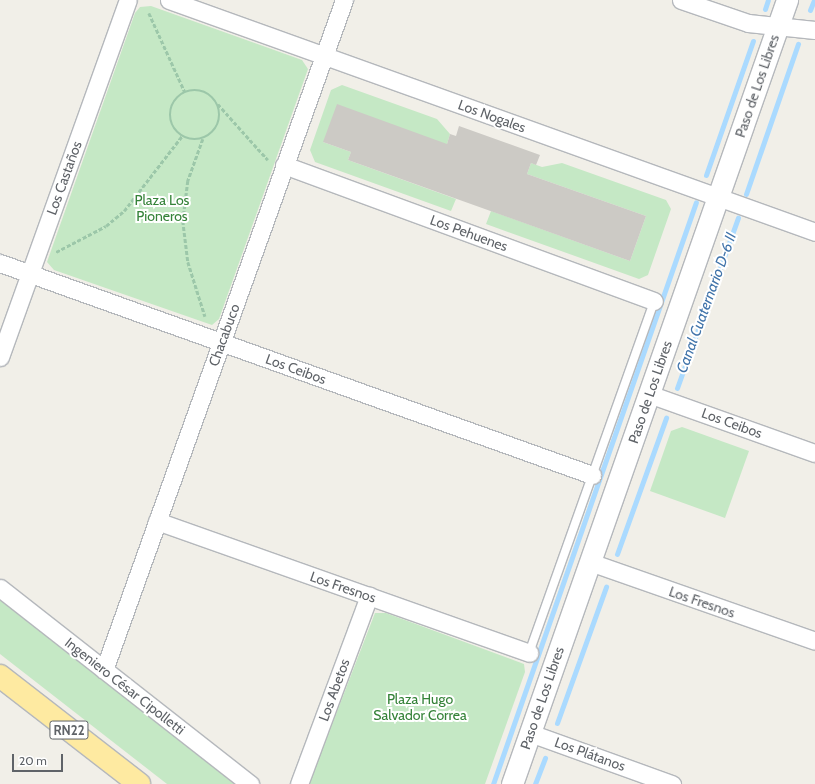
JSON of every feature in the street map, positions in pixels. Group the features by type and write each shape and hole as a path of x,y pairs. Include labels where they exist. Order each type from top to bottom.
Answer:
{"highway":[{"name":"RN22","path":"0,676 139,784"}],"street":[{"name":"Los Castaños","path":"0,357 128,0"},
{"name":"Los Nogales","path":"169,0 815,232"},
{"name":"Chacabuco","path":"104,670 221,342 277,163 324,55 344,0"},
{"path":"681,0 743,22 815,30"},
{"name":"Paso de Los Libres","path":"512,784 787,0"},
{"name":"Los Pehuenes","path":"277,163 654,301"},
{"name":"Los Ceibos","path":"0,263 592,475"},
{"name":"Los Ceibos","path":"649,394 815,453"},
{"name":"Los Fresnos","path":"157,521 529,653"},
{"name":"Los Fresnos","path":"590,562 815,642"},
{"name":"Ingeniero César Cipolletti","path":"0,588 250,784"},
{"name":"Los Abetos","path":"299,784 369,596"},
{"name":"Los Plátanos","path":"530,733 672,784"}],"lane":[{"path":"529,653 654,301"}],"path":[{"path":"143,16 149,13 159,16"},
{"path":"149,13 185,92"},
{"path":"203,139 182,136 172,123 170,113 176,99 185,92 205,92 217,102 277,163"},
{"path":"205,316 186,252 184,221 188,181 203,139 219,124 217,102"},
{"path":"56,252 106,226 124,211 182,136"},
{"path":"271,154 277,163"},
{"path":"266,168 277,163"},
{"path":"56,257 59,244"},
{"path":"195,313 205,316 212,315"}],"green space":[{"name":"Plaza Los Pioneros","path":"151,6 302,60 308,69 219,319 212,325 54,270 47,262 135,13 140,7"},
{"path":"342,85 437,119 450,134 447,144 323,142 351,152 348,160 456,199 451,211 315,162 310,150 331,90"},
{"path":"531,163 542,167 562,163 666,200 671,209 648,275 639,279 486,224 491,211 630,261 646,216 527,174"},
{"path":"682,427 749,451 725,518 650,491 671,431"},
{"path":"0,597 239,784 167,784 0,654"},
{"name":"Plaza Hugo Salvador Correa","path":"375,613 386,613 524,664 525,672 485,784 309,784"}],"building":[{"path":"337,104 447,144 450,134 456,136 459,126 540,155 536,165 531,163 527,174 646,216 630,261 348,160 351,152 323,142"}],"waterway":[{"path":"765,9 768,0"},
{"name":"Canal Cuaternario D-6 II","path":"810,10 814,0"},
{"path":"706,175 753,41"},
{"name":"Canal Cuaternario D-6 II","path":"746,194 798,44"},
{"path":"493,784 696,202"},
{"name":"Canal Cuaternario D-6 II","path":"677,388 738,218"},
{"name":"Canal Cuaternario D-6 II","path":"617,554 666,418"},
{"name":"Canal Cuaternario D-6 II","path":"557,723 606,587"},
{"name":"Canal Cuaternario D-6 II","path":"535,784 545,758"}]}
